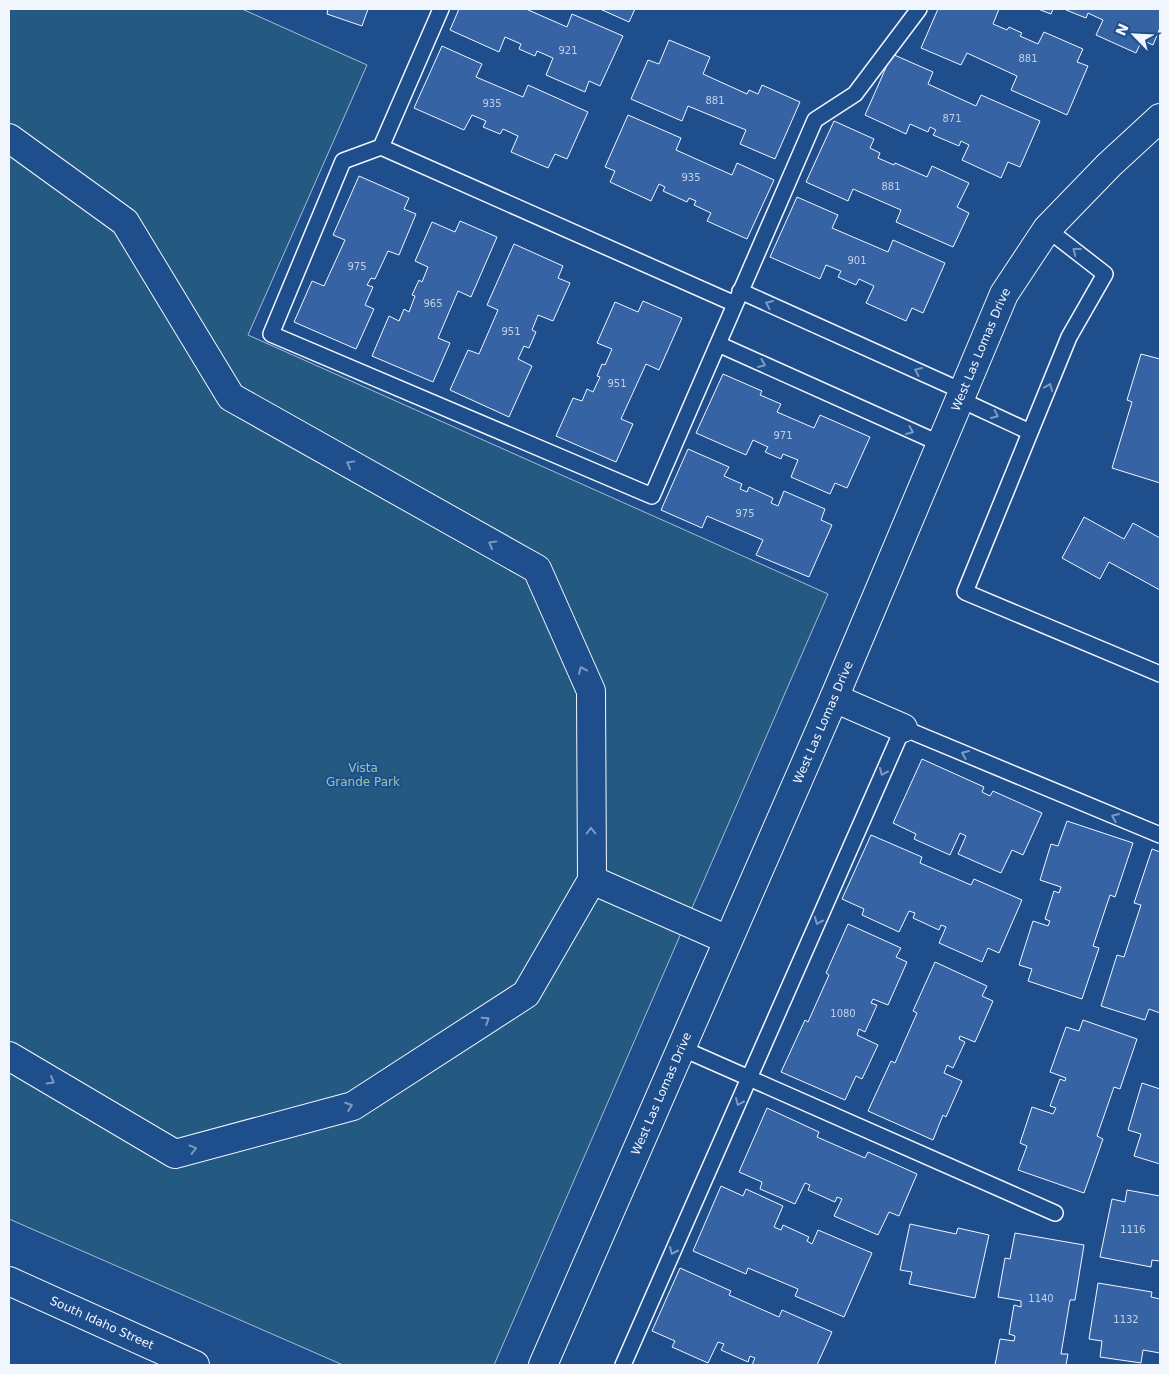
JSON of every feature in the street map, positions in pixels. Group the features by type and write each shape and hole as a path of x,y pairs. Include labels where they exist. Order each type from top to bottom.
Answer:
{"street":[{"name":"West Las Lomas Drive","path":"543,1365 834,698 1004,294 1048,229 1109,165 1160,118"},
{"path":"9,138 125,222 231,397 537,569 591,691 592,880 526,994 353,1106 175,1154 9,1056"},
{"path":"834,698 903,728"},
{"path":"592,880 728,940"},
{"name":"South Idaho Street","path":"9,1281 195,1365"}],"lane":[{"path":"381,147 441,9"},
{"path":"918,9 855,94 815,120 738,298 652,496 271,334 342,161 381,147 738,298 961,395 1030,432"},
{"path":"1048,229 1104,274 1069,337 965,592 1160,674"},
{"path":"718,344 941,444"},
{"path":"624,1365 903,728 1160,836"},
{"path":"681,1048 1055,1214"}],"green space":[{"name":"Vista Grande Park","path":"9,9 242,9 367,65 248,335 828,594 494,1365 343,1365 9,1219"}],"building":[{"path":"328,9 368,9 362,26 327,14"},
{"path":"459,9 526,9 567,27 572,14 623,36 600,86 589,81 585,92 546,75 553,58 537,51 535,56 519,49 521,44 505,37 499,52 450,30"},
{"path":"600,9 635,9 629,22"},
{"path":"938,9 999,9 993,24 1007,30 1009,27 1022,33 1020,36 1038,44 1044,32 1083,49 1077,62 1088,66 1067,115 1011,90 1017,76 967,53 961,65 921,48"},
{"path":"1038,9 1053,9 1051,14"},
{"path":"1067,9 1160,9 1160,28 1153,45 1142,40 1136,53 1096,35 1103,20 1088,13 1086,18"},
{"path":"669,40 710,57 703,74 747,94 749,90 758,94 762,85 800,102 775,159 740,144 746,130 688,106 682,121 631,99 648,60 659,64"},
{"path":"442,46 482,64 476,77 523,97 528,85 588,112 567,159 555,154 548,168 511,152 518,136 503,129 500,134 483,127 486,121 472,115 464,130 414,108"},
{"path":"892,54 933,72 928,84 976,106 981,95 1040,121 1020,167 1008,162 1001,178 962,160 969,145 961,141 959,146 933,135 936,130 930,127 928,132 910,124 906,134 865,115"},
{"path":"628,115 681,138 676,150 732,175 737,163 774,180 747,239 707,221 711,213 694,205 696,201 689,198 687,202 663,191 665,187 659,184 651,201 610,182 615,171 605,167"},
{"path":"834,121 874,139 870,148 880,153 878,158 927,177 932,166 969,183 957,207 969,213 953,247 896,222 901,210 853,189 848,201 806,182"},
{"path":"359,176 409,198 404,209 416,214 399,255 388,251 375,279 371,278 367,285 373,287 365,305 374,309 356,349 294,322 312,281 324,286 345,240 333,235"},
{"path":"797,197 838,215 832,228 888,252 893,240 945,263 923,313 912,308 906,321 866,303 874,286 859,279 856,285 838,277 841,271 826,265 820,279 770,257"},
{"path":"460,221 497,237 471,297 458,291 438,338 450,343 433,382 372,356 389,316 399,321 404,309 409,312 415,296 412,295 419,280 422,282 428,267 415,261 432,222 455,232"},
{"path":"514,244 563,266 558,278 570,283 553,321 538,315 532,330 536,332 529,348 524,346 518,359 532,366 509,417 450,390 468,350 479,354 498,310 487,305"},
{"path":"643,301 682,318 659,370 646,364 621,419 633,424 616,462 556,436 573,398 582,401 587,389 593,392 600,377 597,376 602,364 605,365 612,349 597,343 615,302 638,312"},
{"path":"1141,354 1160,359 1160,483 1112,468 1132,402 1127,400"},
{"path":"723,374 762,391 760,395 781,404 777,412 814,428 820,415 870,437 847,488 835,483 830,494 791,477 798,460 783,454 781,459 765,452 768,447 753,440 746,455 696,433"},
{"path":"688,449 729,467 724,476 742,484 740,489 747,492 749,487 773,498 771,503 778,506 784,491 825,509 821,520 832,525 809,577 756,555 763,540 707,516 702,528 661,510"},
{"path":"1084,517 1124,539 1133,523 1160,538 1160,590 1109,562 1100,579 1062,558"},
{"path":"922,759 984,787 982,792 990,796 993,791 1042,813 1023,855 1012,850 1001,873 958,854 966,836 960,833 950,855 914,839 916,834 893,823"},
{"path":"1067,821 1133,843 1115,897 1110,895 1093,946 1099,948 1082,999 1028,981 1032,969 1019,965 1033,921 1048,926 1050,921 1045,919 1054,891 1059,893 1061,887 1040,880 1051,844 1058,846"},
{"path":"871,835 922,857 920,863 971,885 974,879 1022,900 999,953 988,948 982,962 939,943 946,927 941,925 939,930 913,918 915,913 909,911 899,932 862,915 864,909 842,899"},
{"path":"1152,849 1160,852 1160,1013 1149,1009 1145,1020 1101,1006 1117,955 1124,957 1141,905 1134,903"},
{"path":"848,924 901,948 896,957 907,962 888,1005 873,999 871,1003 877,1005 865,1032 859,1029 857,1035 878,1045 862,1079 856,1076 845,1100 781,1072 805,1020 808,1022 829,975 826,973"},
{"path":"935,962 987,986 982,996 993,1001 975,1042 960,1036 959,1039 965,1042 953,1068 947,1065 944,1073 962,1081 946,1117 943,1115 933,1140 868,1111 891,1061 895,1063 917,1013 913,1011"},
{"path":"1083,1020 1137,1039 1120,1089 1114,1087 1097,1136 1103,1139 1084,1193 1018,1170 1027,1146 1020,1143 1032,1107 1053,1114 1056,1108 1050,1106 1060,1079 1065,1081 1066,1078 1050,1072 1066,1027 1079,1031"},
{"path":"1142,1083 1160,1089 1160,1164 1134,1156 1141,1134 1128,1130"},
{"path":"767,1108 819,1132 817,1137 865,1158 868,1152 917,1174 899,1216 889,1212 878,1235 834,1216 842,1199 837,1197 835,1202 808,1190 810,1185 805,1183 795,1204 760,1189 762,1182 739,1172"},
{"path":"721,1186 743,1196 746,1189 783,1206 774,1227 781,1230 783,1225 809,1237 807,1241 812,1244 818,1230 872,1253 844,1317 795,1296 798,1289 748,1268 746,1274 693,1251"},
{"path":"1127,1190 1160,1196 1160,1261 1152,1260 1151,1267 1100,1257 1112,1199 1125,1202"},
{"path":"910,1224 956,1234 958,1228 989,1235 975,1298 909,1284 912,1272 900,1270"},
{"path":"1015,1233 1084,1245 1075,1300 1070,1300 1061,1354 1068,1354 1066,1365 995,1365 1000,1339 1014,1341 1015,1336 1009,1334 1014,1305 1021,1307 1021,1301 998,1297 1005,1258 1010,1259"},
{"path":"680,1268 731,1291 729,1295 779,1317 782,1310 832,1332 817,1365 752,1365 755,1358 750,1356 748,1362 721,1350 724,1344 718,1342 708,1363 672,1347 675,1341 652,1331"},
{"path":"1098,1283 1152,1292 1151,1297 1160,1299 1160,1353 1143,1350 1141,1363 1100,1357 1102,1341 1089,1339"}]}
